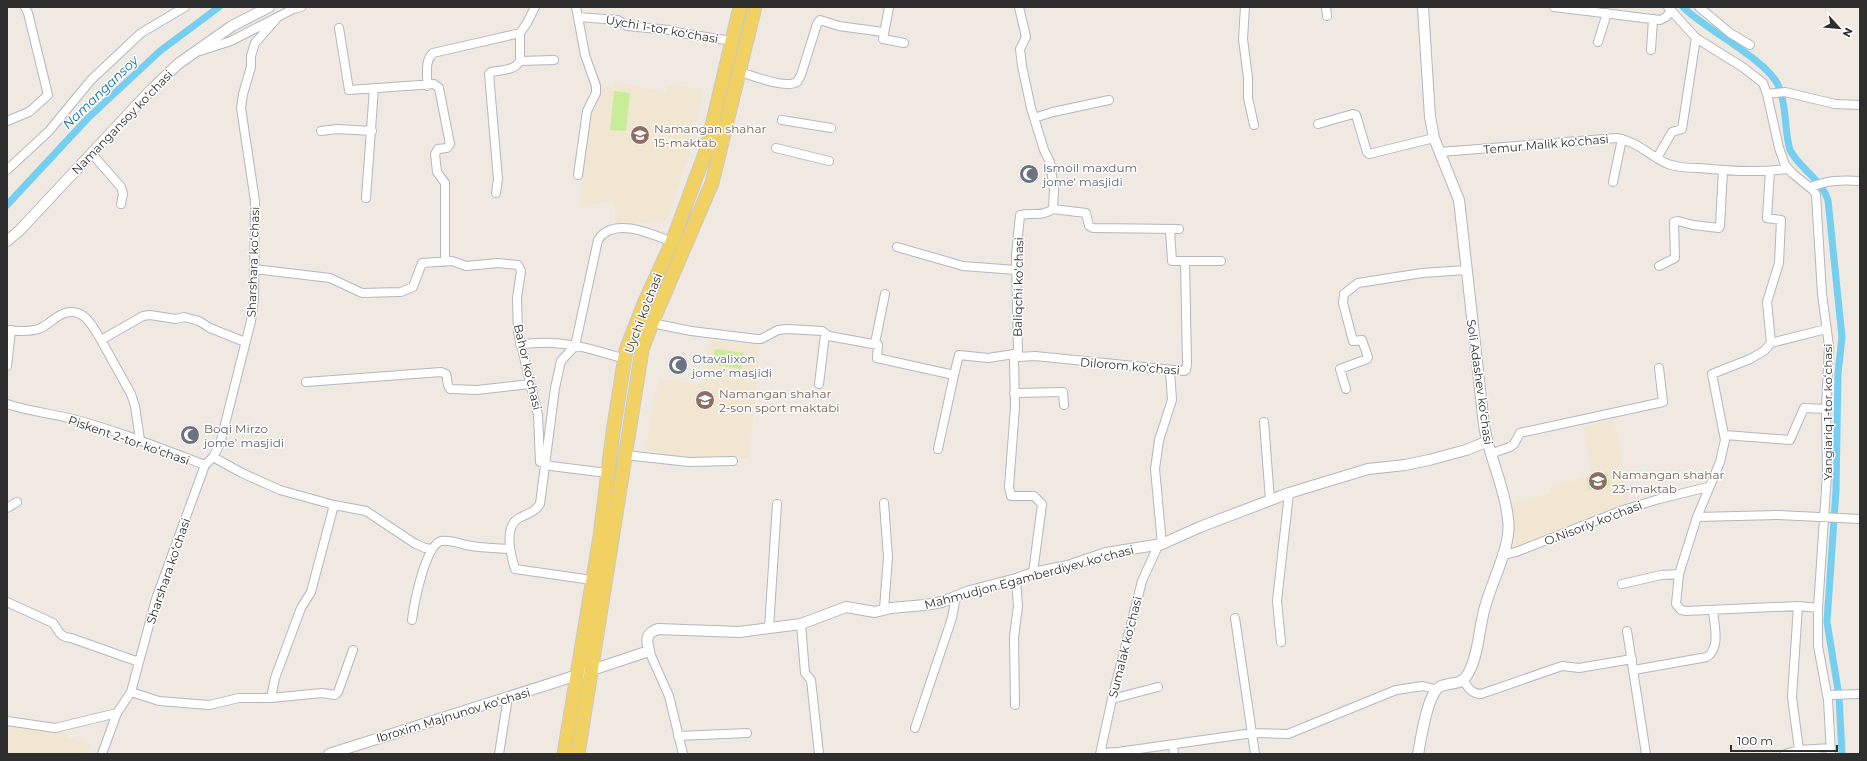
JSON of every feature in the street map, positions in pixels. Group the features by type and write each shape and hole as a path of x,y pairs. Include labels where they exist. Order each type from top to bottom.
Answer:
{"main road":[{"name":"Uychi ko'chasi","path":"564,754 600,536 607,473 626,350 672,242 706,151 740,7"},
{"name":"Uychi ko'chasi","path":"578,754 642,350 652,323 712,183 755,7"}],"street":[{"path":"7,121 29,112 48,95 28,13 25,7"},
{"path":"7,170 49,131 91,80 136,38 154,24 185,7"},
{"name":"Namangansoy koʻchasi","path":"7,241 19,231 150,91 178,64 232,26 269,7"},
{"path":"192,54 231,41 301,7"},
{"path":"520,61 520,33 527,24 535,7"},
{"path":"576,7 585,55 596,86 596,92 587,111 578,175"},
{"path":"888,7 883,39 904,43"},
{"path":"1019,7 1026,37 1020,49 1020,55 1034,118 1044,150 1050,162 1054,189 1053,209 1086,213 1089,226 1093,228 1179,229"},
{"path":"1245,7 1243,39 1248,78 1248,98 1254,125"},
{"path":"1326,7 1326,16"},
{"name":"Soli Adashev ko'chasi","path":"1423,7 1430,117 1434,138 1459,200 1486,442 1508,519 1506,542 1485,606 1473,664 1463,680"},
{"path":"1554,7 1603,11 1660,20 1666,17 1669,9 1696,38 1758,79 1763,84 1770,94 1779,148 1788,169 1812,187 1826,181 1860,180"},
{"path":"1699,7 1730,33 1750,45"},
{"path":"1598,42 1603,11"},
{"name":"Uychi 1-tor koʻchasi","path":"578,17 618,20 627,26 669,30 710,39 732,41"},
{"name":"Sharshara koʻchasi","path":"102,754 117,713 131,692 156,600 205,466 213,457 222,437 253,310 255,201 241,108 242,94 251,67 251,56 255,43 277,18"},
{"path":"1651,50 1653,19"},
{"path":"740,72 781,84 789,85 797,82 801,75 817,24 820,20 839,26 883,32"},
{"path":"254,269 330,278 359,292 401,292 413,287 422,263 445,262 445,183 437,172 435,154 438,149 449,146 450,140 439,88 436,85 349,90 339,28"},
{"path":"427,86 427,66 429,57 433,53 520,33"},
{"path":"1657,158 1672,132 1682,129 1696,38"},
{"path":"496,193 498,179 489,74 491,72 514,67 520,61 554,60"},
{"path":"366,198 374,88"},
{"path":"1770,94 1785,92 1835,104 1860,105"},
{"path":"1034,118 1053,112 1109,100"},
{"path":"1318,124 1353,114 1356,115 1367,152 1369,154 1434,138"},
{"path":"782,120 831,128"},
{"path":"321,131 337,129 372,131"},
{"name":"Temur Malik koʻchasi","path":"1440,152 1592,139 1622,139 1638,144 1669,165 1678,167 1770,171 1788,169"},
{"path":"1613,182 1622,139"},
{"path":"776,148 829,162"},
{"path":"92,154 121,187 123,194 121,204"},
{"path":"1658,266 1675,258 1674,222 1678,221 1705,227 1719,228 1723,170"},
{"path":"1770,171 1767,218 1781,220 1779,264 1767,302 1771,343"},
{"name":"Yangiariq 1-tor koʻchasi","path":"1812,187 1816,195 1826,329 1829,346 1826,409 1827,474 1831,518 1818,608 1818,646 1829,695 1831,751"},
{"name":"Baliqchi koʻchasi","path":"1033,573 1042,504 1034,496 1011,495 1009,487 1015,407 1014,358 1016,355 1016,256 1020,216 1043,215 1053,209"},
{"path":"592,580 515,569 509,549 512,528 515,521 531,514 540,504 555,388 561,361 575,346 598,240 601,235 613,228 619,228 649,234 672,242"},
{"path":"1170,230 1172,261 1221,261"},
{"path":"897,247 963,266 1016,270"},
{"name":"Bahor koʻchasi","path":"445,262 455,261 459,265 466,266 498,263 511,264 520,267 521,271 516,314 520,344 538,415 539,458 540,462 545,465"},
{"name":"Dilorom koʻchasi","path":"954,376 958,355 988,358 1004,354 1016,355 1018,357 1035,356 1170,371 1184,371 1187,369 1185,261"},
{"path":"1346,388 1340,369 1367,359 1368,357 1362,340 1353,341 1342,298 1346,291 1358,283 1422,273 1466,270"},
{"path":"884,294 875,343 878,345 877,358 954,376 938,448"},
{"path":"7,366 9,330 37,329 65,313 82,315 89,319 131,394 135,406 140,440"},
{"path":"101,340 143,316 150,315 176,319 184,317 199,321 210,328 245,342"},
{"path":"652,323 691,331 757,339 761,339 778,330 788,329 822,331 825,334 875,343"},
{"path":"1818,608 1798,606 1686,611 1681,610 1677,606 1679,574 1697,517 1723,451 1725,434 1712,374 1750,359 1764,351 1771,343 1826,329"},
{"path":"819,384 825,334"},
{"path":"520,344 551,343 575,346 596,350 625,360"},
{"path":"1490,454 1510,447 1514,444 1520,433 1663,402 1660,368"},
{"path":"1162,544 1155,469 1159,440 1172,400 1170,371"},
{"path":"306,382 441,372 446,374 448,387 450,389 477,390 530,384"},
{"path":"1014,394 1063,392 1064,405"},
{"name":"Piskent 2-tor koʻchasi","path":"7,404 26,410 70,418 140,440 205,466"},
{"path":"1725,434 1790,440 1804,408 1826,409"},
{"path":"1264,422 1270,500"},
{"name":"Mahmudjon Egamberdiyev koʻchasi","path":"649,650 647,640 648,634 658,629 739,632 801,624 846,607 875,612 925,605 985,586 1016,579 1033,573 1068,566 1106,554 1162,544 1289,493 1368,469 1405,465 1429,460 1466,450 1486,442"},
{"path":"626,455 689,462 733,461"},
{"path":"213,457 272,487 334,505 366,511 414,543 425,548 432,549"},
{"path":"545,465 607,473"},
{"name":"O.Nisoriy ko'chasi","path":"1502,555 1522,549 1623,510 1659,499 1708,487"},
{"path":"1281,642 1277,601 1289,493"},
{"path":"7,508 17,502"},
{"path":"884,503 888,556 884,610"},
{"path":"769,628 777,504"},
{"path":"271,698 275,678 301,608 311,592 334,505"},
{"path":"1697,517 1778,515 1860,519"},
{"path":"412,620 421,580 432,549 439,542 445,541 472,546 509,549"},
{"name":"Sumalak koʻchasi","path":"1100,753 1142,581 1157,548 1162,544"},
{"path":"1622,584 1661,575 1679,574"},
{"path":"1015,705 1014,637 1018,606 1016,579"},
{"path":"915,728 952,618 956,596"},
{"path":"7,602 53,623 57,632 63,637 71,638 138,662"},
{"path":"1798,606 1792,696 1799,750"},
{"path":"1634,670 1707,657 1713,653 1716,645 1713,610"},
{"path":"1235,618 1255,754"},
{"path":"801,624 805,673 810,680 819,754"},
{"path":"1627,631 1646,754"},
{"path":"131,692 159,700 209,705 239,698 271,698 322,693 335,695 338,692 353,650"},
{"path":"577,675 649,650 669,696 683,754"},
{"path":"1418,754 1428,708 1437,690 1441,686 1457,684 1463,680 1472,692 1475,694 1481,694 1562,666 1579,668 1632,659"},
{"name":"Ibroxim Majnunov koʻchasi","path":"329,754 577,675"},
{"path":"1100,753 1118,752 1252,733 1288,734 1396,690 1423,686 1437,690"},
{"path":"1112,699 1158,687"},
{"path":"1829,695 1860,694"},
{"path":"499,754 508,697"},
{"path":"7,721 55,728 117,713"},
{"path":"678,736 747,733"},
{"path":"1173,744 1174,754"},
{"path":"1785,754 1799,750 1831,751"}],"shaded area":[{"name":"Namangan shahar 15-maktab","path":"615,82 666,92 667,85 703,89 689,156 666,220 615,225 615,208 612,200 582,207 581,181 589,114 599,87 614,87"},
{"name":"Namangan shahar 2-son sport maktabi","path":"709,340 759,345 754,414 748,458 701,460 661,457 662,453 645,450 659,379 702,385"},
{"name":"Namangan shahar 23-maktab","path":"1614,420 1629,502 1515,549 1512,503 1550,493 1550,487 1593,475 1583,427"},
{"path":"7,724 68,733 67,737 90,744 86,754 7,754"}],"green space":[{"path":"614,91 630,93 626,131 610,130"},
{"path":"715,349 744,353 741,369 712,364"},
{"path":"1607,473 1610,485 1589,490 1586,478"}],"waterway":[{"name":"Namangansoy","path":"7,205 88,118 160,51 219,7"},
{"path":"1683,7 1763,66 1773,77 1782,94 1790,150 1799,163 1821,186 1828,200 1842,337 1838,373 1836,490 1827,622 1839,696 1842,754"}],"place":[{"name":"Namangan shahar 15-maktab","path":"640,135"},
{"name":"Ismoil maxdum jome' masjidi","path":"1029,174"},
{"name":"Otavalixon jome’ masjidi","path":"678,365"},
{"name":"Namangan shahar 2-son sport maktabi","path":"705,400"},
{"name":"Boqi Mirzo jome’ masjidi","path":"190,435"},
{"name":"Namangan shahar 23-maktab","path":"1598,481"}]}
